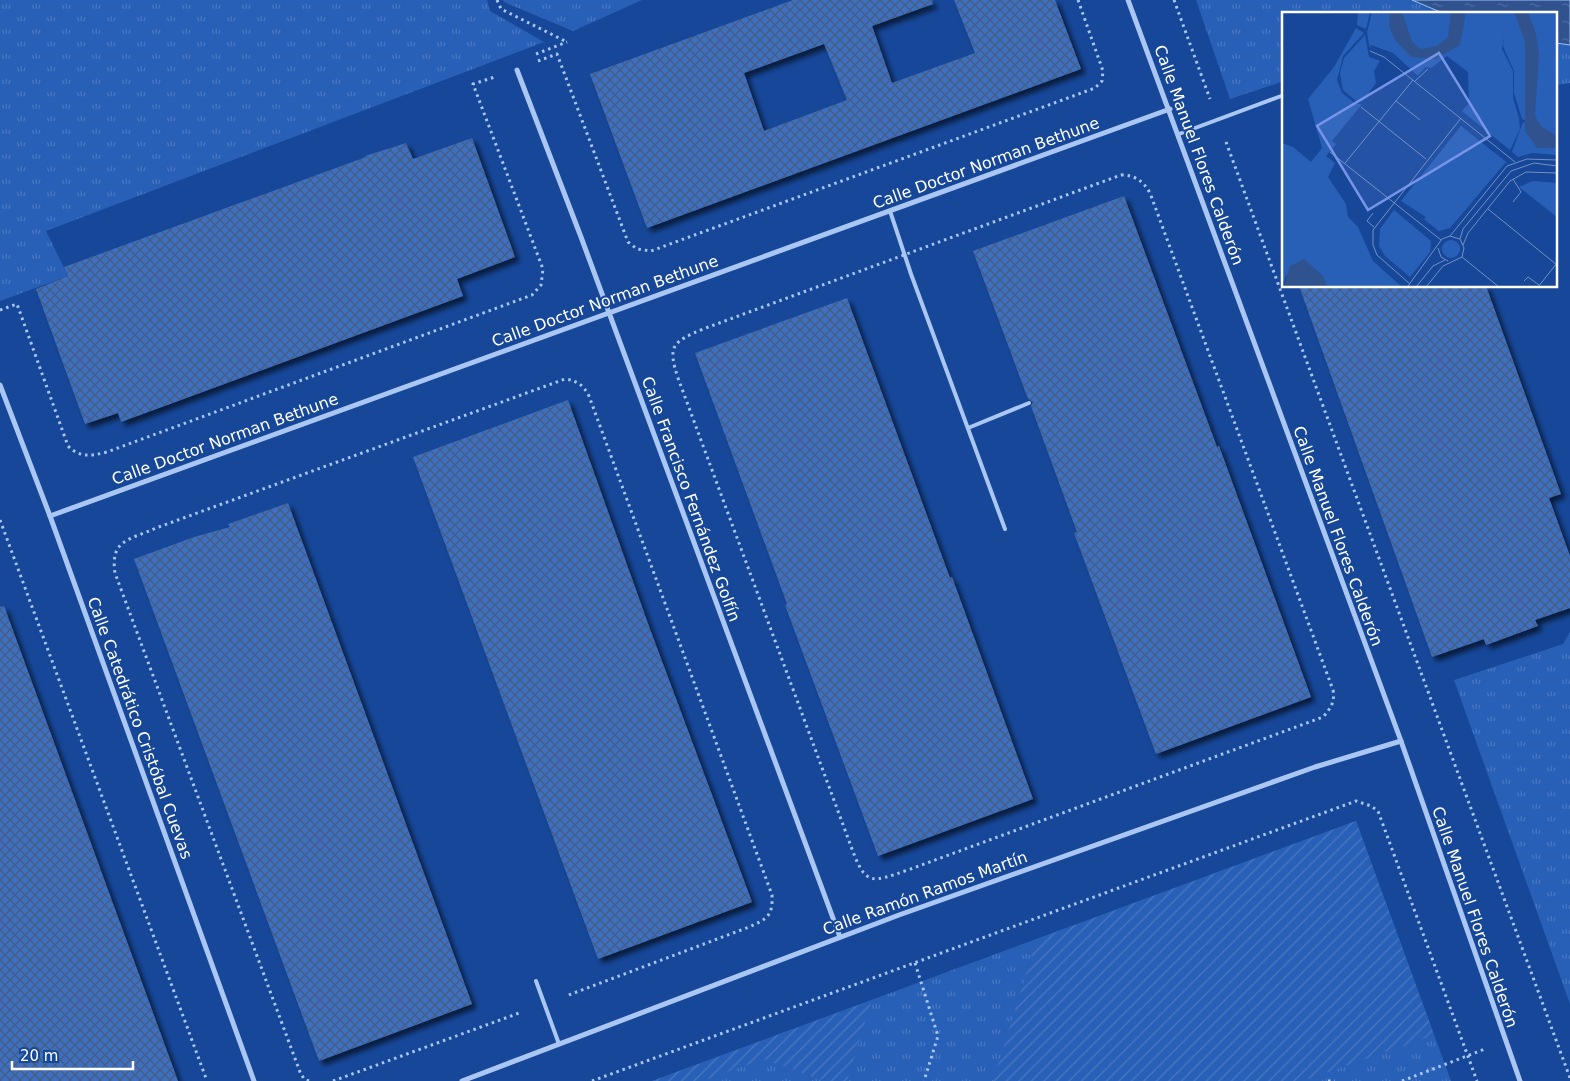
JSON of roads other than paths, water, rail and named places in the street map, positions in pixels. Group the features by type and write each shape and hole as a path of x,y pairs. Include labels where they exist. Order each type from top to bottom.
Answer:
{"street":[{"name":"Calle Manuel Flores Calderón","path":"1128,0 1179,134 1400,741 1520,1081"},
{"name":"Calle Francisco Fernández Golfín","path":"517,70 840,937"},
{"name":"Calle Doctor Norman Bethune","path":"50,516 1170,110"},
{"name":"Calle Catedrático Cristóbal Cuevas","path":"0,385 50,516 254,1081"},
{"name":"Calle Ramón Ramos Martín","path":"462,1081 908,912 1315,767 1400,741"}],"lane":[{"path":"1179,134 1282,96"},
{"path":"890,211 1005,529"},
{"path":"968,428 1029,403"},
{"path":"536,981 559,1044"}],"water":[{"path":"1412,0 1570,0 1570,45 1558,43 1558,12 1440,12"}]}
